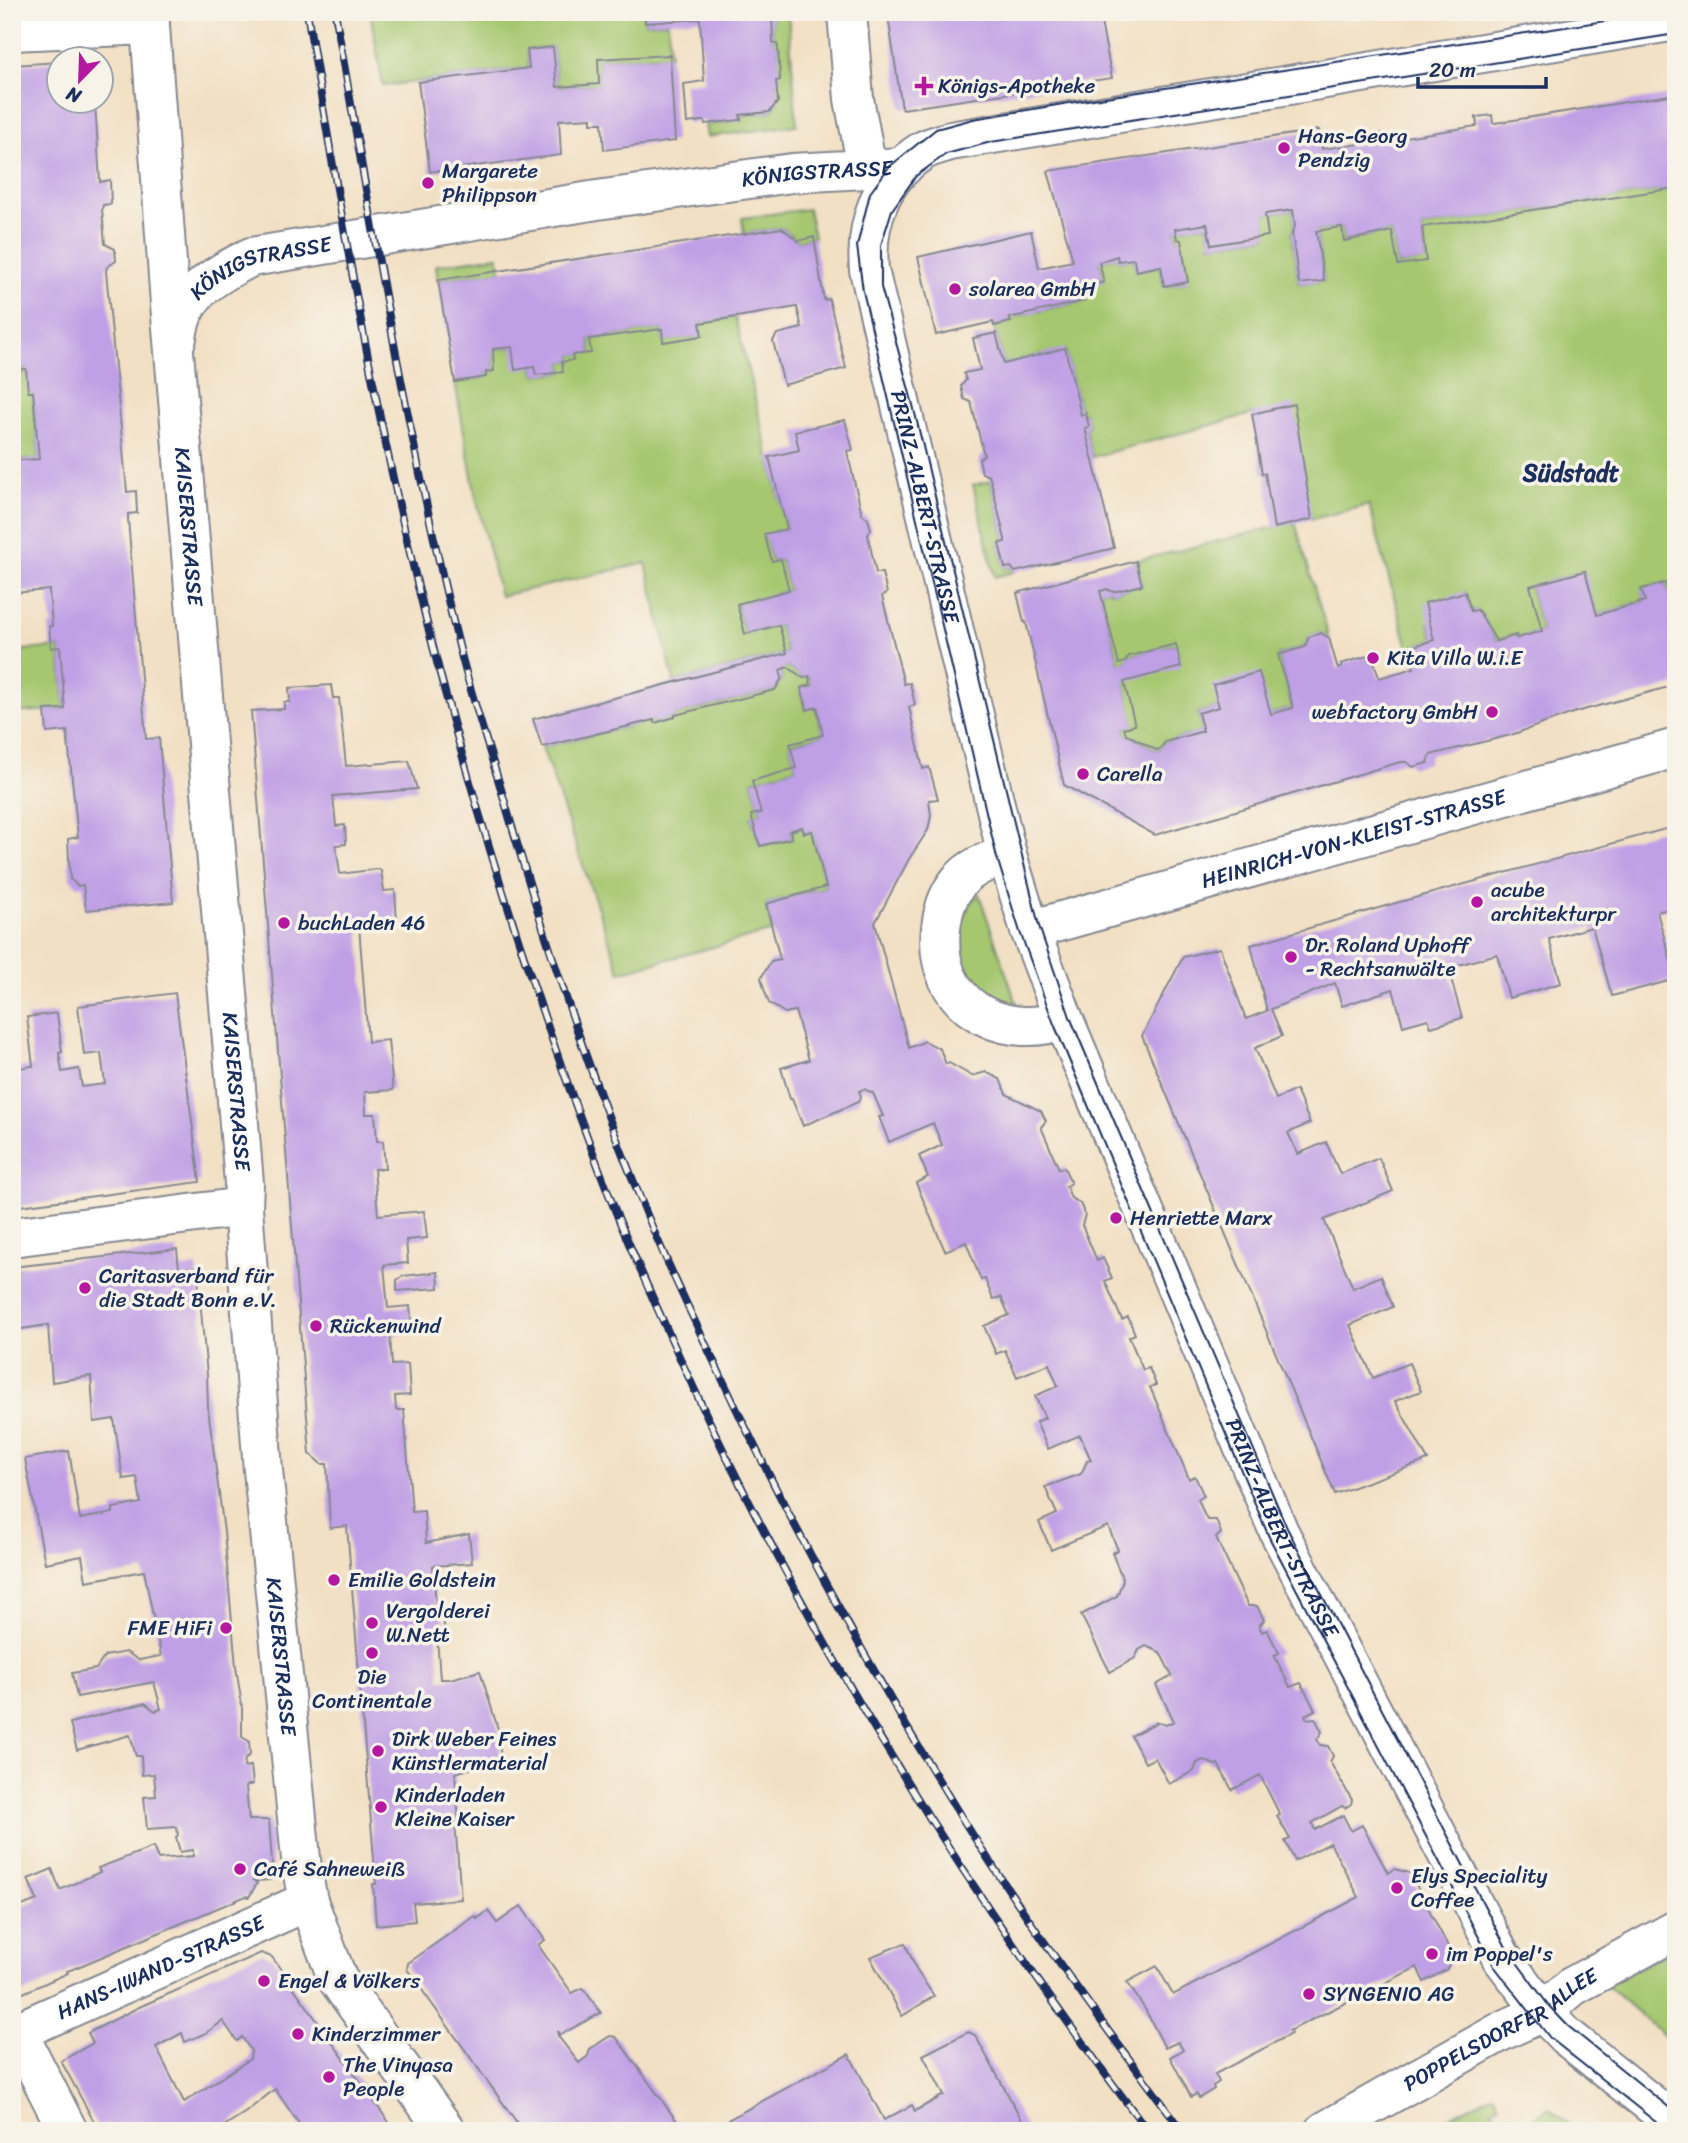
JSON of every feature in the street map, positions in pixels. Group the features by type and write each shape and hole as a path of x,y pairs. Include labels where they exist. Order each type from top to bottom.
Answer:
{"street":[{"path":"847,12 854,99 885,167"},
{"path":"12,31 150,18"},
{"name":"KAISERSTRASSE","path":"150,18 175,359 244,1183 243,1208 263,1469 302,1869 308,1901 338,1980 446,2131"},
{"name":"KÖNIGSTRASSE","path":"175,359 179,320 190,298 218,275 251,257 597,200 792,173 885,167 950,141 1676,21"},
{"name":"PRINZ-ALBERT-STRASSE","path":"885,167 882,194 870,224 869,270 1007,855 1030,930 1064,1020 1279,1532 1501,1956 1566,2036 1676,2124"},
{"name":"HEINRICH-VON-KLEIST-STRASSE","path":"1030,930 1676,748"},
{"path":"1007,855 978,866 953,888 943,911 940,935 947,979 960,999 973,1011 991,1021 1009,1026 1033,1026 1064,1020"},
{"path":"12,1237 243,1208"},
{"name":"HANS-IWAND-STRASSE","path":"15,2033 308,1901"},
{"name":"POPPELSDORFER ALLEE","path":"1325,2131 1502,2031 1544,2012 1573,1986 1676,1930"},
{"path":"15,2033 68,2131"}],"green space":[{"path":"370,12 644,12 645,23 668,22 670,55 598,59 599,84 557,87 553,47 527,50 529,68 383,86"},
{"path":"772,14 788,14 797,125 707,137 705,125 741,120 740,115 770,112 778,102 778,46 773,43"},
{"path":"1676,188 1676,592 1669,594 1665,583 1642,589 1645,601 1597,615 1584,571 1530,587 1542,631 1517,638 1516,635 1496,641 1480,613 1477,610 1471,611 1465,592 1429,623 1434,640 1408,648 1369,505 1312,519 1252,414 1092,457 1085,428 1089,427 1085,413 1081,415 1065,349 1004,364 994,326 1010,322 1009,318 1084,301 1081,288 1104,281 1099,262 1117,256 1119,261 1134,259 1136,271 1161,266 1164,286 1187,282 1181,241 1177,239 1175,229 1207,224 1211,245 1267,237 1265,214 1293,210 1295,226 1292,233 1299,284 1324,281 1316,231 1342,227 1344,241 1392,231 1398,265 1426,260 1422,227"},
{"path":"808,209 814,237 798,241 782,228 744,234 742,218"},
{"path":"498,256 501,271 438,280 436,265"},
{"path":"735,317 787,529 765,535 772,561 781,559 789,590 737,605 745,633 779,625 787,653 674,682 646,563 500,596 475,493 455,382 486,377 486,372 494,371 493,349 512,347 534,367 536,375 563,372 562,362 573,360 572,355 591,352 589,339 662,329 663,341 701,336 700,323"},
{"path":"26,369 33,392 39,459 12,461 12,370"},
{"path":"991,481 1005,539 1005,542 999,544 1005,568 1011,567 1013,572 995,577 973,485"},
{"path":"1295,522 1329,638 1320,633 1309,637 1305,647 1278,655 1293,708 1271,714 1219,707 1198,713 1203,731 1165,742 1156,750 1126,734 1124,728 1134,725 1124,682 1176,644 1129,656 1125,662 1119,664 1100,591 1107,589 1113,592 1142,585 1136,561"},
{"path":"60,647 65,709 12,713 12,651"},
{"path":"788,667 803,678 809,676 811,685 801,688 806,709 816,707 823,735 790,744 796,768 752,781 761,813 751,816 760,846 792,838 790,831 802,827 804,833 812,831 826,887 766,904 773,931 620,972 542,747 654,720 655,723 675,715 775,690 782,678 780,670"},
{"path":"979,894 1019,1011 984,996 966,974 961,960 960,931 970,904"},
{"path":"1676,1948 1676,2046 1606,1985"},
{"path":"1493,2094 1499,2104 1492,2109 1507,2131 1423,2131"},
{"path":"1549,2108 1577,2131 1516,2131"}],"building":[{"path":"644,12 772,12 773,43 778,47 778,102 769,112 740,115 741,120 687,123 684,84 704,81 700,19 645,23"},
{"path":"900,12 1099,12 1112,78 902,109 888,16"},
{"path":"553,47 557,87 599,84 598,59 670,55 675,141 604,150 602,123 591,123 591,118 559,120 561,155 430,172 418,82 529,68 527,50"},
{"path":"46,63 46,116 96,116 100,182 110,180 111,204 103,205 102,209 105,244 115,249 116,261 107,267 106,271 127,492 136,491 137,513 128,514 128,519 146,739 159,738 173,902 86,910 83,885 78,886 70,879 68,839 78,837 67,731 47,733 45,710 65,709 60,647 51,648 49,590 12,593 12,461 39,459 33,392 28,392 26,369 12,370 12,302 21,302 19,279 12,279 12,65"},
{"path":"1676,94 1676,188 1422,227 1426,261 1398,265 1392,231 1344,241 1342,227 1316,231 1324,281 1299,284 1292,233 1295,226 1293,210 1265,214 1268,236 1211,245 1207,224 1175,229 1177,239 1181,240 1188,282 1164,286 1161,266 1136,271 1134,259 1118,261 1117,256 1099,262 1104,282 1081,288 1084,301 1009,318 1011,322 994,326 993,322 936,335 918,257 1031,231 1039,268 1073,261 1048,171 1319,130 1322,149 1359,144 1362,136 1382,133 1386,140 1477,126 1476,117 1492,115 1495,123"},
{"path":"782,228 798,241 814,237 824,300 829,299 846,368 784,385 773,341 777,334 802,328 797,307 700,323 702,336 663,342 662,329 589,339 591,353 572,355 573,360 562,362 563,372 536,375 534,367 515,370 512,347 493,349 494,371 486,372 486,377 455,382 438,280"},
{"path":"996,333 1004,364 1065,348 1081,415 1086,413 1089,427 1085,428 1114,548 1015,572 1011,567 1005,568 999,543 1005,542 1005,539 991,481 989,476 982,473 979,459 984,455 971,402 964,399 961,386 966,380 964,373 980,370 973,338"},
{"path":"1294,404 1312,519 1274,528 1252,414"},
{"path":"845,420 853,450 847,451 862,514 868,519 871,529 868,535 876,573 882,573 887,593 882,596 904,684 910,683 915,705 909,707 923,769 929,767 938,799 929,800 931,816 928,830 909,859 875,923 909,1048 925,1041 940,1049 946,1064 949,1063 972,1076 986,1072 1000,1079 1006,1094 1041,1111 1046,1121 1041,1127 1059,1169 1064,1167 1071,1183 1066,1186 1071,1198 1080,1203 1085,1215 1082,1225 1097,1261 1103,1258 1112,1278 1105,1281 1122,1320 1128,1317 1135,1334 1129,1337 1143,1370 1149,1368 1156,1385 1150,1387 1189,1479 1195,1476 1204,1496 1198,1499 1204,1514 1207,1520 1216,1520 1221,1533 1216,1538 1248,1606 1257,1606 1264,1620 1259,1626 1262,1632 1267,1630 1279,1653 1274,1655 1290,1687 1301,1683 1315,1710 1305,1715 1307,1719 1315,1718 1322,1732 1317,1739 1320,1745 1328,1746 1333,1756 1330,1762 1352,1800 1345,1808 1342,1806 1312,1823 1315,1830 1343,1815 1351,1831 1362,1825 1388,1873 1395,1869 1410,1873 1452,1954 1447,1969 1424,1982 1417,1967 1289,2031 1291,2034 1215,2074 1219,2082 1213,2086 1214,2089 1199,2098 1197,2094 1191,2097 1170,2057 1183,2050 1178,2042 1165,2048 1145,2009 1127,1982 1157,1966 1173,1995 1359,1897 1330,1843 1295,1861 1285,1841 1290,1839 1260,1775 1232,1790 1218,1764 1203,1760 1197,1763 1194,1771 1169,1784 1155,1758 1145,1763 1131,1736 1157,1722 1166,1725 1174,1721 1156,1685 1172,1676 1160,1652 1146,1646 1139,1650 1135,1658 1110,1672 1081,1615 1117,1596 1123,1580 1112,1553 1118,1550 1108,1526 1051,1550 1039,1522 1057,1514 1045,1487 1081,1474 1087,1461 1091,1460 1080,1435 1048,1449 1036,1422 1045,1418 1035,1396 1058,1386 1049,1364 1017,1377 1005,1350 996,1354 984,1326 1009,1315 1001,1297 993,1299 985,1279 981,1280 966,1242 945,1251 916,1183 928,1177 919,1156 942,1145 933,1123 889,1142 879,1117 883,1116 873,1093 864,1089 859,1091 861,1096 858,1102 803,1126 790,1099 781,1068 809,1060 795,1011 785,1013 769,1003 764,989 761,978 771,961 780,959 766,904 826,887 812,831 804,833 802,827 790,831 792,838 760,846 751,815 761,813 752,781 796,768 790,744 823,735 817,707 807,710 801,688 811,685 809,676 803,678 788,667 780,670 782,678 775,690 675,715 655,723 654,720 542,747 533,719 787,653 779,625 745,634 737,604 789,590 781,559 772,561 764,534 787,529 769,457 799,450 795,431"},
{"path":"1136,561 1142,585 1113,592 1107,589 1100,591 1119,664 1125,662 1129,656 1176,644 1181,667 1124,682 1135,725 1124,728 1126,734 1156,750 1165,742 1203,731 1198,713 1219,707 1213,685 1259,672 1271,714 1293,708 1278,655 1305,647 1309,637 1321,633 1329,638 1338,669 1342,667 1341,664 1367,656 1368,659 1373,658 1379,678 1414,668 1408,648 1434,640 1425,603 1465,592 1471,611 1477,610 1480,613 1496,641 1516,635 1517,638 1542,631 1530,586 1585,571 1597,615 1645,601 1641,589 1665,583 1669,594 1676,592 1676,685 1576,712 1511,735 1430,755 1428,763 1413,767 1407,762 1400,762 1155,835 1064,785 1017,593"},
{"path":"331,685 333,698 339,698 346,766 409,761 417,789 333,796 336,826 345,825 346,844 336,845 340,874 379,869 384,891 395,890 397,923 359,926 368,1042 388,1040 393,1090 365,1092 366,1114 375,1114 377,1141 383,1141 385,1169 374,1169 378,1215 424,1211 427,1238 406,1240 408,1263 384,1265 388,1308 410,1306 412,1333 390,1335 392,1365 408,1364 410,1395 395,1396 396,1410 404,1410 412,1512 424,1511 426,1543 469,1534 472,1563 433,1566 436,1605 442,1605 445,1635 437,1636 440,1679 480,1671 498,1729 501,1760 455,1773 459,1822 455,1822 461,1899 413,1903 415,1921 376,1925 373,1884 376,1884 347,1526 330,1528 327,1464 321,1464 310,1454 251,711 284,709 284,702 290,702 289,688"},
{"path":"1676,826 1676,919 1672,908 1657,912 1676,979 1612,996 1592,927 1549,939 1561,983 1509,998 1497,954 1448,968 1462,1018 1431,1027 1428,1019 1403,1026 1393,989 1342,1006 1335,983 1271,1009 1282,1036 1255,1048 1276,1099 1296,1090 1310,1123 1288,1133 1298,1154 1326,1142 1340,1174 1379,1158 1393,1191 1324,1220 1353,1288 1381,1276 1393,1307 1350,1325 1373,1378 1409,1363 1421,1391 1395,1401 1428,1460 1335,1494 1142,1036 1183,957 1220,948 1246,1019 1267,1011 1251,945"},
{"path":"175,993 200,1182 12,1207 12,1069 33,1066 27,1017 57,1013 62,1072 79,1069 82,1087 105,1084 101,1053 84,1055 78,1006"},
{"path":"177,1249 179,1269 197,1267 208,1408 242,1706 242,1737 249,1741 250,1755 245,1759 244,1767 251,1766 253,1784 246,1786 249,1820 269,1820 273,1877 270,1880 254,1881 257,1883 249,1897 67,1971 68,1973 12,1998 12,1910 37,1900 28,1879 52,1869 60,1890 100,1872 98,1868 153,1847 158,1859 193,1856 193,1850 180,1852 176,1837 177,1827 147,1829 144,1797 156,1796 154,1774 142,1775 141,1756 136,1756 130,1735 77,1750 70,1723 145,1703 155,1711 161,1709 154,1682 77,1697 72,1673 96,1669 105,1656 126,1652 139,1660 161,1656 144,1571 86,1581 82,1556 45,1563 25,1459 69,1451 80,1519 113,1513 113,1508 141,1503 137,1477 123,1479 114,1419 94,1422 91,1376 52,1382 48,1325 15,1330 12,1267"},
{"path":"438,1272 439,1288 397,1291 397,1280 403,1276"},
{"path":"521,1906 545,1940 538,1945 572,1993 583,1988 601,2013 560,2035 557,2031 558,2036 579,2063 588,2056 590,2049 610,2036 616,2037 684,2131 523,2131 407,1969 408,1963 475,1916 477,1919 488,1911 497,1923"},
{"path":"905,1943 917,1971 934,1996 902,2016 870,1957"},
{"path":"261,1953 272,1957 395,2131 304,2131 275,2089 216,2131 110,2131 107,2124 98,2129 61,2061 93,2043 88,2033 137,2008","holes":["223,2021 237,2041 242,2037 251,2051 250,2059 184,2102 156,2047 182,2033 185,2042 206,2033"]},
{"path":"968,2032 975,2035 1028,2131 712,2131 713,2128 849,2054 884,2120 912,2105 915,2111 944,2095 923,2055"}],"tram line":[{"path":"1664,12 1093,99 973,119 936,129 889,167 870,193 857,246 863,291 997,858 1020,932 1054,1024 1269,1537 1494,1966 1550,2038 1667,2131"},
{"path":"1676,34 991,142 946,154 916,176 892,210 881,245 881,287 913,405 1039,926 1070,1017 1287,1528 1507,1949 1549,2006 1568,2026 1676,2113"}],"railway":[{"path":"307,12 369,362 398,501 434,650 478,809 527,967 611,1200 659,1313 738,1479 788,1577 842,1673 957,1861 1082,2042 1148,2131"},
{"path":"335,12 407,412 460,650 551,952 600,1096 645,1210 761,1459 846,1621 907,1727 1025,1914 1183,2131"}],"place":[{"name":"Königs-Apotheke","path":"924,86"},
{"name":"Hans-Georg Pendzig","path":"1284,148"},
{"name":"Margarete Philippson","path":"428,183"},
{"name":"solarea GmbH","path":"955,289"},
{"name":"Kita Villa W.i.E","path":"1373,658"},
{"name":"webfactory GmbH","path":"1492,712"},
{"name":"Carella","path":"1083,774"},
{"name":"acube architekturpr","path":"1477,902"},
{"name":"buchLaden 46","path":"284,923"},
{"name":"Dr. Roland Uphoff - Rechtsanwälte","path":"1291,957"},
{"name":"Henriette Marx","path":"1116,1218"},
{"name":"Caritasverband für die Stadt Bonn e.V.","path":"85,1288"},
{"name":"Rückenwind","path":"316,1326"},
{"name":"Emilie Goldstein","path":"334,1580"},
{"name":"Vergolderei W.Nett","path":"372,1623"},
{"name":"FME HiFi","path":"226,1628"},
{"name":"Die Continentale","path":"372,1653"},
{"name":"Dirk Weber Feines Künstlermaterial","path":"378,1751"},
{"name":"Kinderladen Kleine Kaiser","path":"381,1807"},
{"name":"Café Sahneweiß","path":"240,1869"},
{"name":"Elys Speciality Coffee","path":"1397,1888"},
{"name":"im Poppel's","path":"1432,1954"},
{"name":"Engel & Völkers","path":"264,1981"},
{"name":"SYNGENIO AG","path":"1309,1994"},
{"name":"Kinderzimmer","path":"298,2034"},
{"name":"The Vinyasa People","path":"329,2077"}],"district":[{"name":"Südstadt","path":"1571,473"}]}
